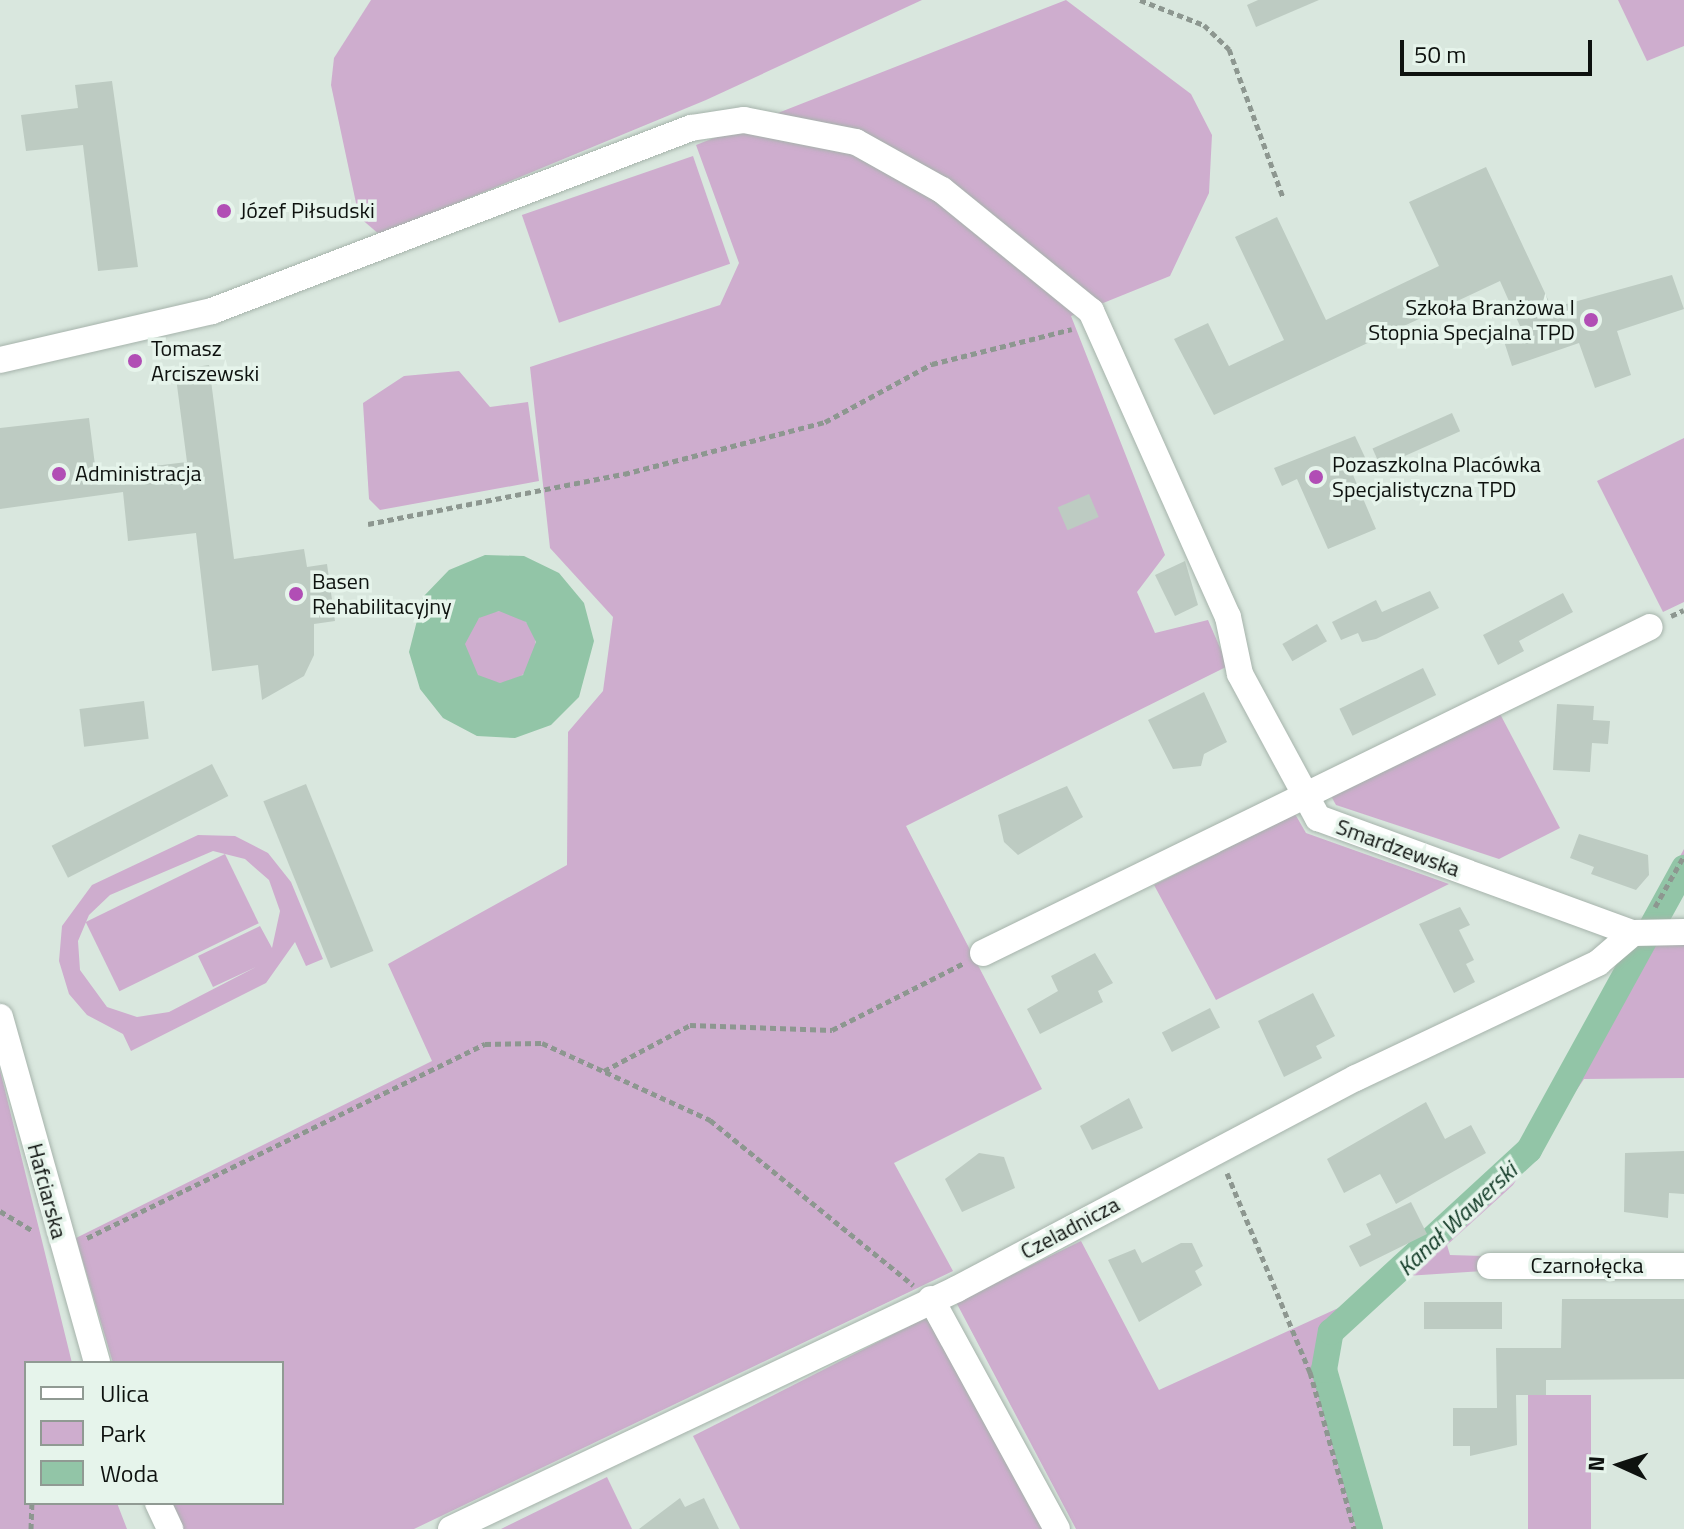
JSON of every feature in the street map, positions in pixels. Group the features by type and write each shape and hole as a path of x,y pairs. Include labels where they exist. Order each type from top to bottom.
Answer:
{"street":[{"name":"Smardzewska","path":"0,360 212,311 691,128 744,120 821,131 899,161 1091,311 1228,617 1240,674 1302,799 1318,818 1655,932"},
{"path":"983,953 1650,627"},
{"name":"Czeladnicza","path":"451,1529 931,1299 1217,1149 1598,963 1655,932"},
{"name":"Hafciarska","path":"0,1017 62,1250 96,1361"},
{"name":"Czarnołęcka","path":"1490,1266 1684,1266"},
{"path":"931,1299 1057,1529"},
{"path":"159,1505 170,1529"}],"path":[{"path":"1140,0 1204,25 1229,49 1283,197"},
{"path":"368,524 624,474 825,422 932,364 1097,324"},
{"path":"1655,932 1684,856"},
{"path":"604,1071 690,1025 832,1030 983,953"},
{"path":"62,1250 485,1044 542,1043 710,1120 931,1299"},
{"path":"1217,1149 1310,1372 1354,1529"},
{"path":"31,1529 32,1505"}],"green space":[{"path":"371,0 922,0 706,100 380,235 359,217 331,85 334,58"},
{"path":"1066,0 1191,94 1212,135 1209,193 1170,276 1071,316 1165,555 1137,592 1155,633 1208,620 1228,666 906,826 1042,1089 894,1163 953,1271 414,1529 177,1529 168,1505 284,1505 284,1361 112,1361 76,1238 432,1061 388,964 567,865 568,732 603,691 613,617 550,548 530,367 720,305 739,263 696,145"},
{"path":"1618,0 1684,0 1684,46 1647,61"},
{"path":"693,156 730,264 559,323 522,215"},
{"path":"459,371 490,407 528,402 539,481 380,510 369,499 363,403 404,376"},
{"path":"1684,438 1684,602 1663,612 1597,481"},
{"path":"500,611 520,617 530,627 536,647 530,667 520,677 500,683 480,677 470,667 464,647 470,627 480,617"},
{"path":"1499,712 1560,828 1499,859 1336,805 1331,796"},
{"path":"1295,814 1306,833 1449,884 1216,1000 1154,885"},
{"path":"198,835 235,836 268,853 291,882 323,959 306,966 295,942 266,983 131,1051 123,1034 87,1015 69,994 59,961 62,926 92,885","holes":["213,851 245,859 269,880 280,911 272,948 260,926 198,956 213,987 256,967 169,1012 137,1017 107,1007 80,970 78,941 89,915 110,895"]},
{"path":"1684,849 1684,892 1668,921 1648,915"},
{"path":"225,854 259,923 119,991 86,922"},
{"path":"1655,943 1684,943 1684,1078 1584,1079 1513,1185 1447,1245 1450,1255 1483,1256 1483,1271 1406,1276 1335,1345 1336,1383 1380,1529 1076,1529 956,1302 1081,1241 1159,1390 1358,1299 1511,1158 1619,971 1646,959"},
{"path":"0,1070 72,1361 24,1361 24,1505 118,1505 127,1529 0,1529"},
{"path":"929,1316 1043,1529 740,1529 693,1436"},
{"path":"1528,1395 1591,1395 1591,1529 1528,1529"},
{"path":"607,1477 632,1529 501,1529"}],"water":[{"path":"485,555 524,556 559,573 584,603 594,641 579,697 551,725 515,738 477,736 443,718 420,689 409,652 423,597 449,570","holes":["499,611 526,622 536,642 523,675 500,683 478,675 465,644 479,618"]}],"building":[{"path":"1258,0 1319,0 1256,27 1247,5"},
{"path":"112,81 138,267 98,271 83,145 26,151 21,115 78,108 75,85"},
{"path":"1486,167 1552,308 1672,275 1684,309 1617,331 1631,375 1595,388 1579,343 1512,366 1501,332 1520,326 1500,281 1214,415 1174,339 1208,323 1229,366 1284,340 1235,237 1277,217 1326,320 1439,266 1409,202"},
{"path":"209,365 234,559 304,549 307,567 327,564 335,621 314,624 314,655 304,676 262,700 258,665 212,671 196,533 128,541 123,492 0,509 0,428 89,418 96,473 187,462 175,370"},
{"path":"1452,413 1460,431 1381,467 1373,448"},
{"name":"Pozaszkolna Placówka Specjalistyczna TPD","path":"1355,436 1370,468 1353,475 1376,529 1328,549 1297,479 1282,486 1274,468"},
{"path":"1089,494 1099,517 1067,530 1058,507"},
{"path":"1185,561 1198,605 1175,616 1155,575"},
{"path":"1430,591 1439,608 1376,639 1362,642 1358,633 1341,640 1332,622 1376,600 1382,612"},
{"path":"1563,593 1573,612 1519,641 1524,651 1498,665 1483,635"},
{"path":"1317,624 1327,641 1292,661 1282,644"},
{"path":"1423,668 1436,695 1353,736 1339,709"},
{"path":"1204,692 1227,742 1204,754 1201,766 1173,769 1148,720"},
{"path":"144,701 149,739 84,747 79,709"},
{"path":"1557,704 1594,706 1593,720 1610,721 1608,744 1592,743 1590,772 1553,770"},
{"path":"212,764 228,796 68,878 52,846"},
{"path":"306,784 373,951 331,968 263,801"},
{"path":"1067,786 1083,817 1018,855 1004,842 998,815"},
{"path":"1579,834 1648,855 1649,875 1636,890 1591,874 1594,867 1570,858"},
{"path":"1460,907 1470,925 1459,930 1474,960 1466,964 1475,982 1454,993 1419,924"},
{"path":"1095,953 1113,983 1098,991 1103,1002 1040,1034 1027,1009 1058,991 1051,976"},
{"path":"1313,993 1335,1036 1316,1046 1322,1058 1284,1077 1258,1021"},
{"path":"1210,1008 1220,1028 1172,1052 1162,1033"},
{"path":"1129,1098 1143,1128 1092,1150 1080,1126"},
{"path":"1426,1102 1445,1139 1471,1125 1486,1153 1396,1204 1380,1174 1344,1193 1327,1159"},
{"path":"1684,1151 1684,1194 1669,1193 1668,1218 1624,1212 1625,1153"},
{"path":"979,1153 1004,1157 1015,1188 962,1212 945,1179"},
{"path":"1411,1202 1427,1234 1360,1267 1349,1246 1371,1235 1366,1224"},
{"path":"1181,1243 1192,1243 1203,1266 1195,1271 1202,1285 1139,1322 1108,1260 1135,1249 1142,1263"},
{"path":"1562,1299 1684,1299 1684,1379 1546,1380 1546,1395 1516,1395 1517,1445 1470,1456 1470,1446 1453,1446 1453,1408 1497,1408 1496,1348 1561,1348"},
{"path":"1424,1302 1502,1302 1502,1329 1424,1329"},
{"path":"680,1498 685,1507 704,1498 719,1529 639,1529"}],"waterway":[{"name":"Kanał Wawerski","path":"1370,1529 1324,1370 1331,1332 1529,1150 1684,868"}],"place":[{"name":"Józef Piłsudski","path":"224,211"},
{"name":"Szkoła Branżowa I Stopnia Specjalna TPD","path":"1591,320"},
{"name":"Tomasz Arciszewski","path":"135,361"},
{"name":"Administracja","path":"59,474"},
{"name":"Pozaszkolna Placówka Specjalistyczna TPD","path":"1316,477"},
{"name":"Basen Rehabilitacyjny","path":"296,594"}]}
